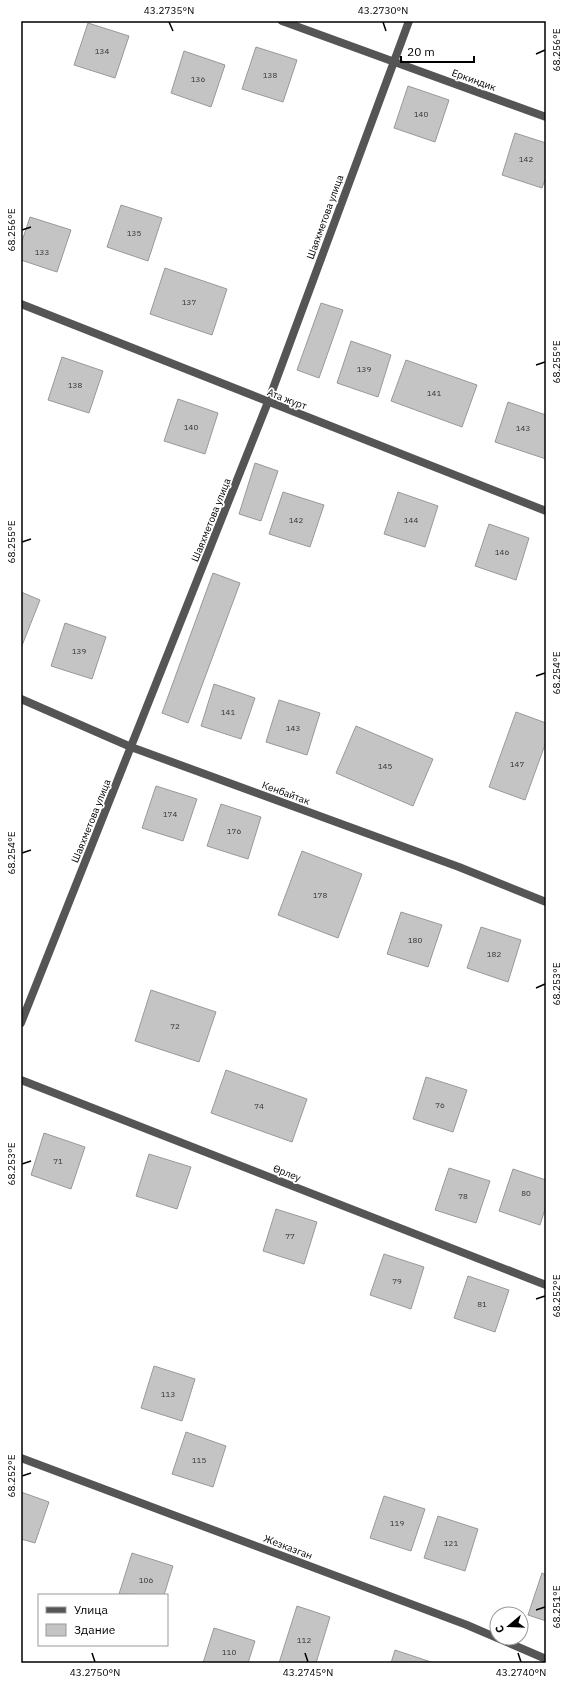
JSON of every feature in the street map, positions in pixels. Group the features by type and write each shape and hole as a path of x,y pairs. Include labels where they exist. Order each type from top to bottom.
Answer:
{"street":[{"name":"Еркиндик","path":"282,21 546,117"},
{"name":"Шаяхметова улица","path":"21,1022 268,402 409,21"},
{"name":"Ата журт","path":"21,304 546,511"},
{"name":"Кенбайтак","path":"21,699 131,747 459,867 546,902"},
{"name":"Өрлеу","path":"21,1080 546,1285"},
{"name":"Жезказган","path":"21,1458 467,1625 546,1659"}],"building":[{"path":"88,23 129,36 115,78 74,65"},
{"path":"256,47 297,60 283,102 242,89"},
{"path":"184,51 225,65 211,107 171,93"},
{"path":"408,86 449,100 435,142 394,128"},
{"path":"515,133 546,143 546,177 542,188 502,175"},
{"path":"121,205 162,218 148,261 107,247"},
{"path":"30,217 71,230 57,272 21,260 21,244"},
{"path":"165,268 227,289 212,335 150,314"},
{"path":"321,303 343,310 319,378 297,370"},
{"path":"351,341 391,355 378,397 337,383"},
{"path":"62,357 103,371 89,413 48,400"},
{"path":"406,360 477,385 462,427 391,401"},
{"path":"178,399 218,413 205,454 164,441"},
{"path":"508,402 546,415 546,459 495,442"},
{"path":"255,463 278,471 261,521 239,514"},
{"path":"283,492 324,505 310,547 269,534"},
{"path":"398,492 438,506 425,547 384,534"},
{"path":"489,524 529,538 516,580 475,566"},
{"path":"213,573 240,583 188,723 162,713"},
{"path":"21,592 40,600 21,648"},
{"path":"65,623 106,637 92,679 51,666"},
{"path":"214,684 255,698 241,739 201,726"},
{"path":"279,700 320,713 307,755 266,742"},
{"path":"516,712 546,723 546,742 525,800 489,787"},
{"path":"356,726 433,759 413,806 336,773"},
{"path":"156,786 197,799 183,841 142,828"},
{"path":"221,804 261,817 248,859 207,846"},
{"path":"302,851 362,874 338,938 278,915"},
{"path":"401,912 442,925 428,967 387,954"},
{"path":"481,927 521,940 508,982 467,968"},
{"path":"151,990 216,1012 199,1062 135,1041"},
{"path":"226,1070 307,1099 292,1142 211,1113"},
{"path":"426,1077 467,1090 453,1132 413,1119"},
{"path":"44,1133 85,1147 71,1189 31,1175"},
{"path":"149,1154 191,1167 177,1209 136,1196"},
{"path":"449,1168 490,1181 476,1223 435,1210"},
{"path":"513,1169 546,1180 546,1206 540,1225 499,1211"},
{"path":"276,1209 317,1222 304,1264 263,1251"},
{"path":"384,1254 424,1267 411,1309 370,1295"},
{"path":"468,1276 509,1290 495,1332 454,1318"},
{"path":"154,1366 195,1379 182,1421 141,1408"},
{"path":"186,1432 226,1446 213,1487 172,1474"},
{"path":"21,1492 49,1502 35,1543 21,1539"},
{"path":"384,1496 425,1509 411,1551 370,1538"},
{"path":"438,1516 478,1529 465,1571 424,1558"},
{"path":"132,1553 173,1566 164,1594 119,1594"},
{"path":"542,1573 546,1575 546,1621 529,1615"},
{"path":"297,1606 330,1617 316,1663 279,1663"},
{"path":"214,1628 255,1641 248,1663 203,1663"},
{"path":"395,1650 434,1663 391,1663"}]}
